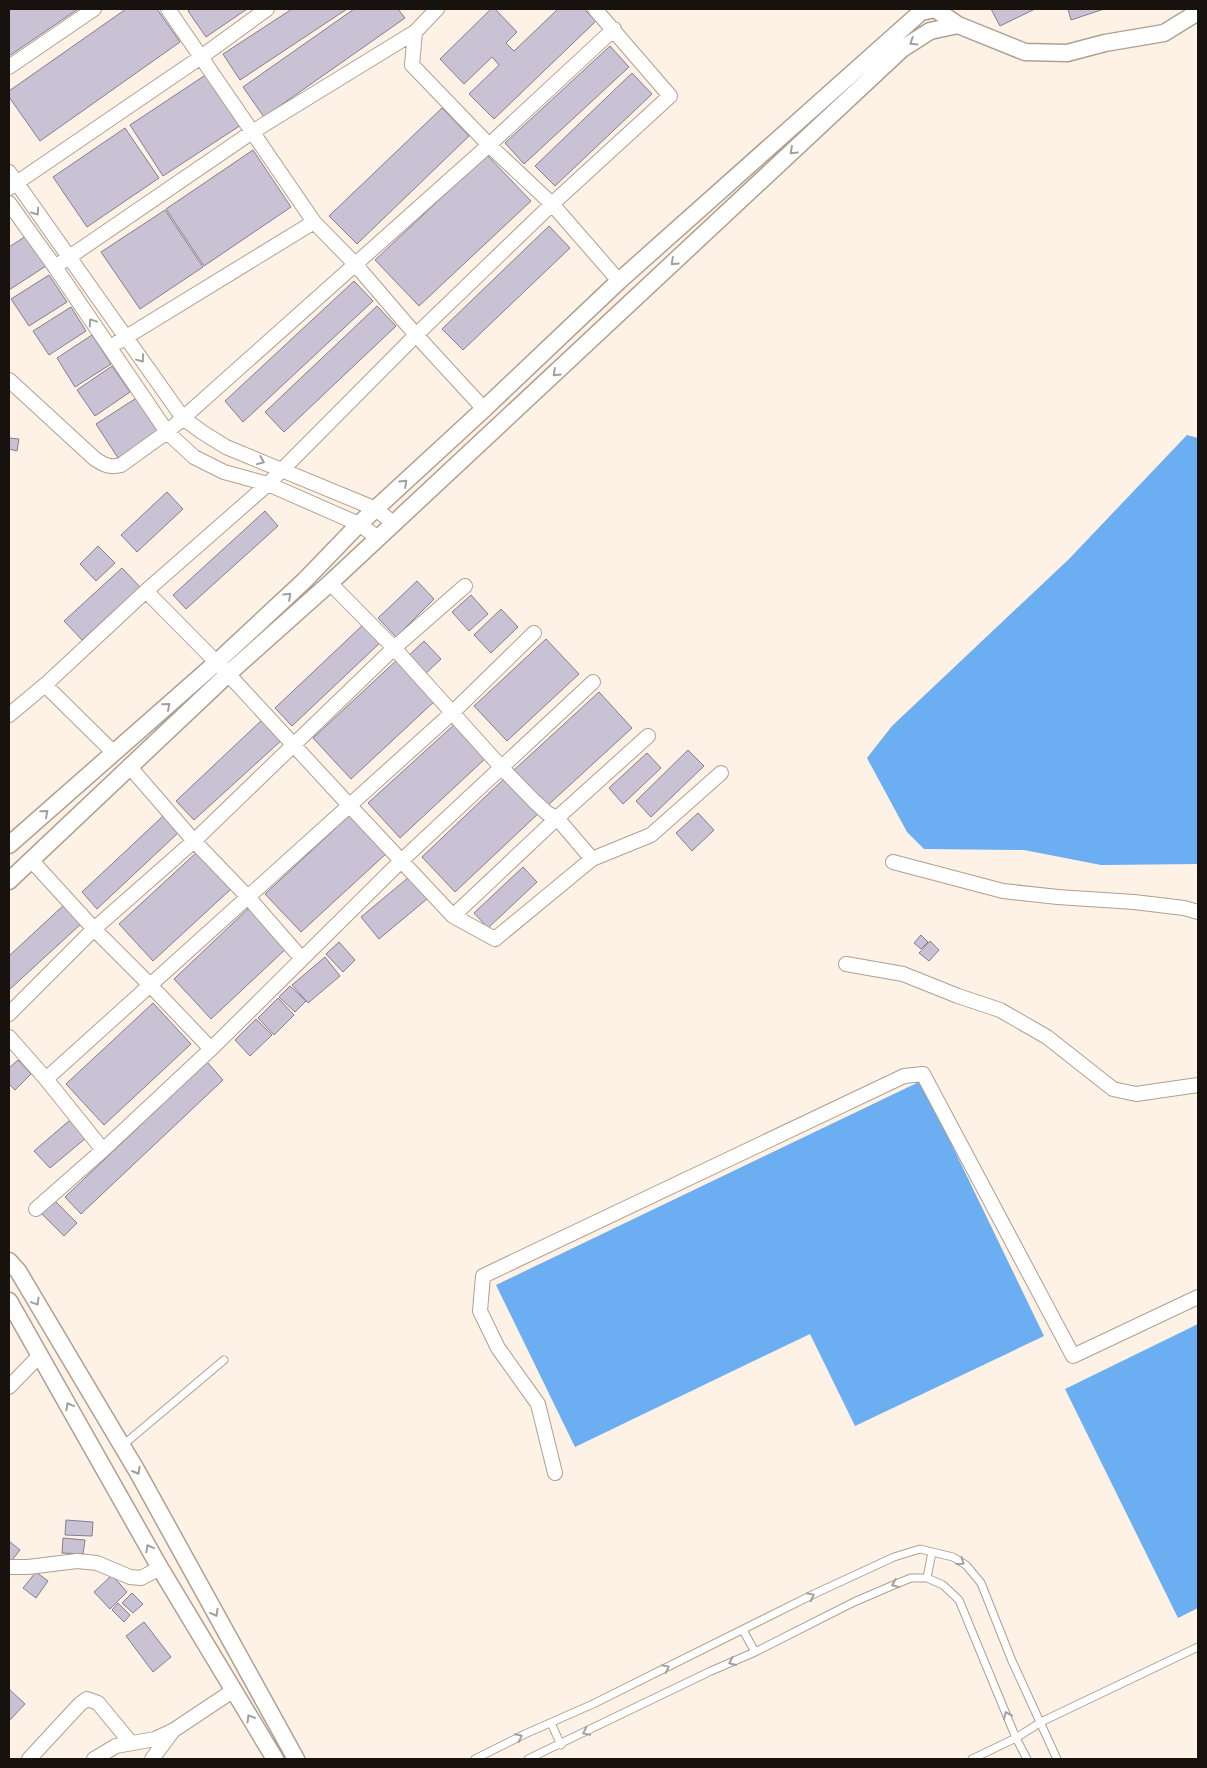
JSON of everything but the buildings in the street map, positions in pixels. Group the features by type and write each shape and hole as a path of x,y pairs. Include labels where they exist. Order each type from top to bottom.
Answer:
{"street":[{"path":"9,67 94,9"},
{"path":"168,9 314,222 355,264 416,335 484,409"},
{"path":"267,9 201,57 11,181 184,418 226,447 376,509 394,524"},
{"path":"55,267 252,132 415,32 437,9"},
{"path":"9,716 146,591 268,484 416,335 552,204 670,96 595,9"},
{"path":"9,881 129,766 359,524 619,281 921,12 935,9 958,25 1025,52 1067,53 1105,43 1164,33 1198,12"},
{"path":"9,845 114,753 330,584 902,49 930,31 958,25"},
{"path":"9,380 105,466 114,467 121,465 184,418 489,145 614,29"},
{"path":"415,32 412,65 489,145 552,204 619,281"},
{"path":"11,210 55,267 167,432 194,457 224,472 268,484 359,524 378,538"},
{"path":"110,347 314,222"},
{"path":"330,584 394,648 502,768 540,807 557,818 592,859"},
{"path":"9,1014 94,929 194,841 295,746 394,648 465,586"},
{"path":"146,591 223,668 453,916 495,939 592,859 651,835 721,773"},
{"path":"46,1079 452,713 534,633"},
{"path":"36,1209 103,1150 211,1049 401,861 593,682"},
{"path":"44,685 114,753"},
{"path":"453,916 648,736"},
{"path":"129,766 194,841 247,896 302,960"},
{"path":"32,861 94,929 211,1049"},
{"path":"893,862 1003,891 1134,902 1184,908 1198,912"},
{"path":"846,964 903,974 1000,1010 1047,1037 1113,1089 1136,1094 1198,1085"},
{"path":"9,1037 46,1079 103,1150"},
{"path":"556,1474 538,1404 498,1348 480,1311 483,1276 904,1076 923,1074 1073,1356 1198,1298"},
{"path":"9,1261 18,1271 122,1446 296,1759"},
{"path":"9,1301 160,1568 276,1759"},
{"path":"9,1387 40,1354"},
{"path":"9,1567 28,1567 77,1561 97,1563 130,1577 141,1578 160,1568"},
{"path":"94,1759 116,1746 155,1739 174,1730 234,1690"},
{"path":"29,1759 80,1704 87,1699 98,1703 131,1742"},
{"path":"152,1759 174,1730"}],"lane":[{"path":"122,1446 224,1360"},
{"path":"475,1759 894,1557 920,1549 953,1556 966,1565 981,1583 1012,1661 1057,1759"},
{"path":"927,1578 932,1552"},
{"path":"528,1759 561,1745 711,1671 755,1652 794,1631 896,1584 911,1578 927,1578 943,1585 959,1600 1016,1738 1027,1759"},
{"path":"743,1630 755,1652"},
{"path":"972,1759 1016,1738 1041,1722 1198,1647"},
{"path":"551,1723 561,1745"}],"water":[{"path":"1187,435 1198,438 1198,864 1101,865 1024,850 924,849 907,832 867,758 892,726 1069,559"},
{"path":"921,1081 1044,1336 855,1426 810,1334 575,1447 496,1285"},
{"path":"1198,1324 1198,1608 1178,1618 1065,1389"}]}
